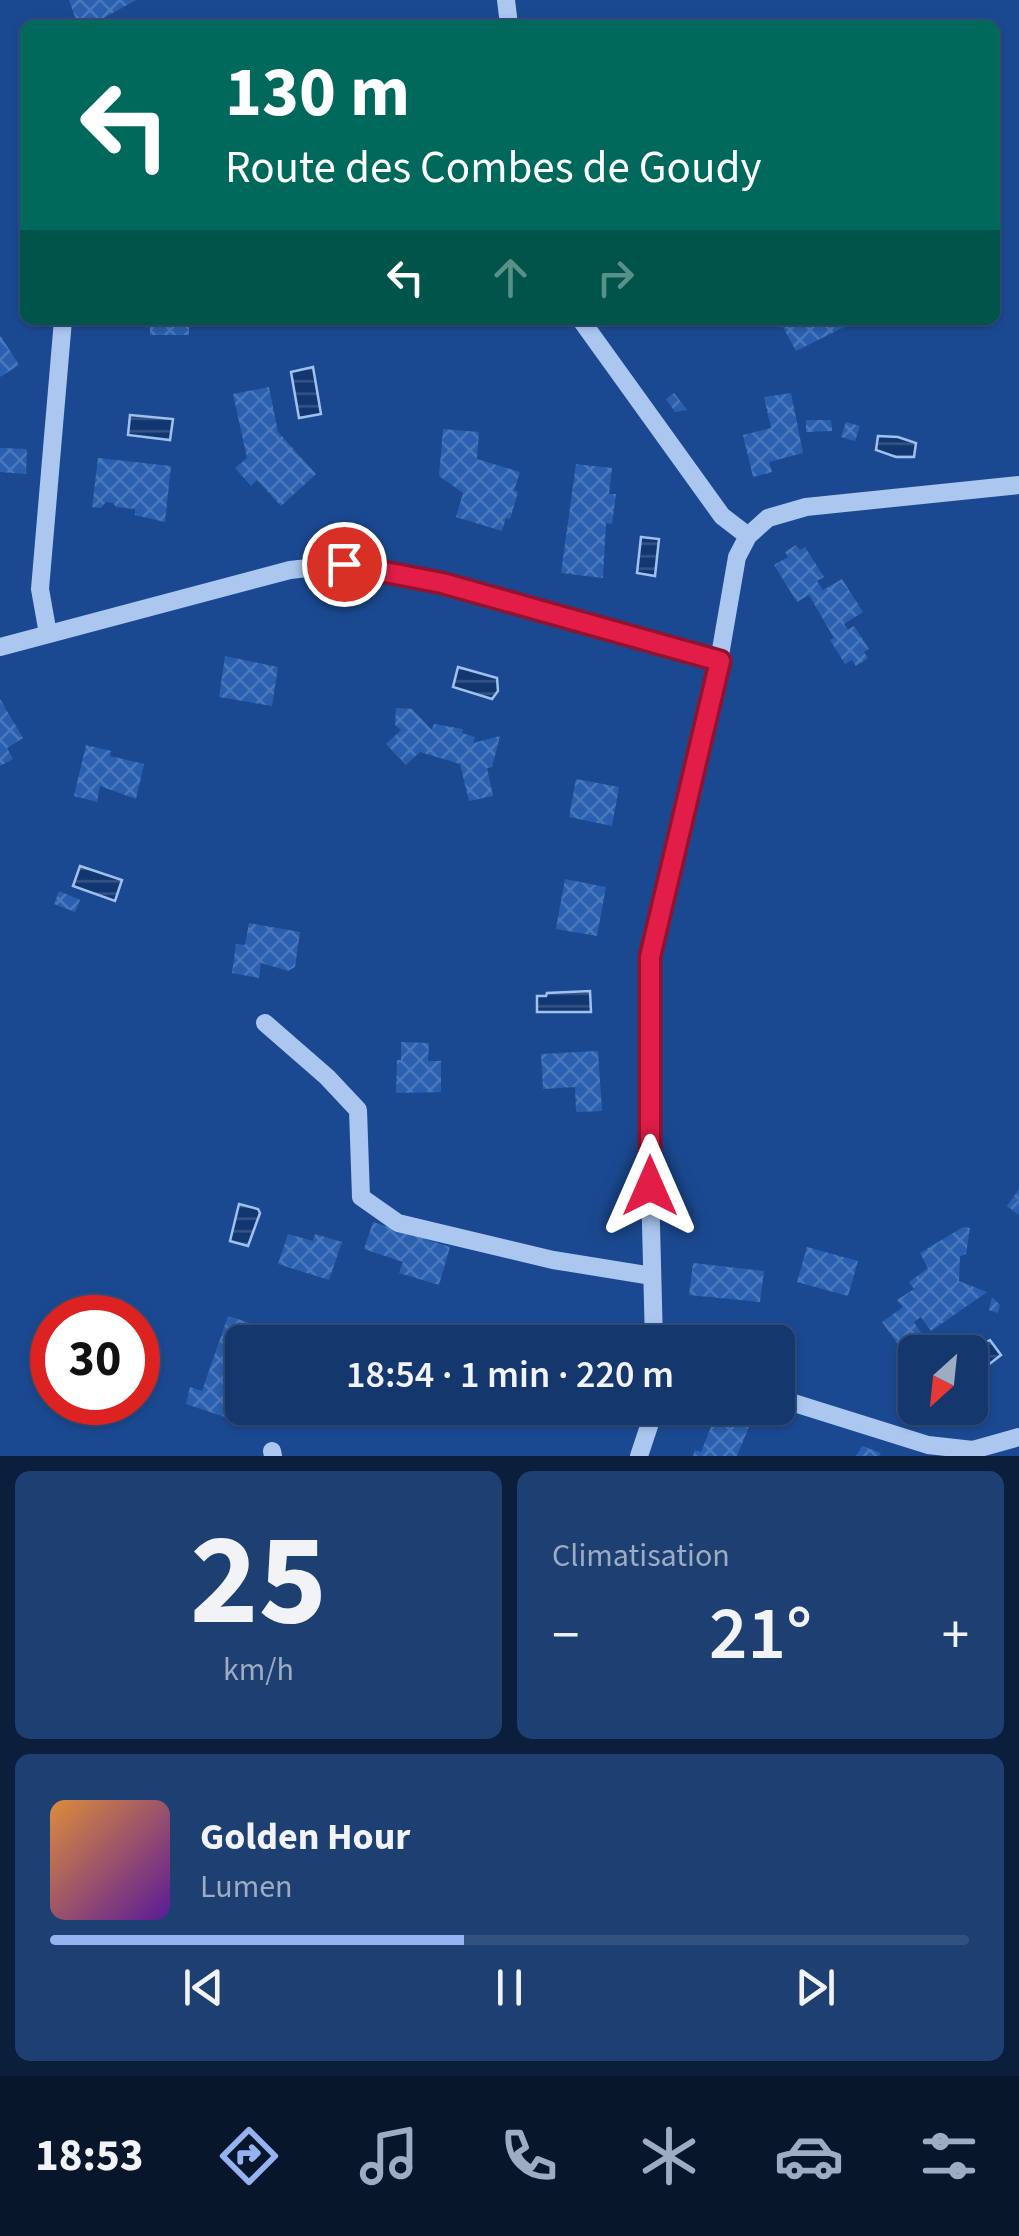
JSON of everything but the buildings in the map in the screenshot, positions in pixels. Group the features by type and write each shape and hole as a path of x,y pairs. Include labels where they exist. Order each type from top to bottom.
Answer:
{"street":[{"path":"48,634 40,589 62,325"},
{"path":"585,325 722,516 748,536"},
{"path":"653,1325 650,957 720,661 738,557 748,536 768,518 806,507 1019,485"},
{"path":"0,647 290,570 344,564 442,583 720,661"},
{"path":"266,1023 358,1110 361,1196 398,1223 553,1260 652,1276"},
{"path":"795,1403 928,1444 973,1450 1019,1437"},
{"path":"639,1456 650,1425"}],"water":[{"path":"313,367 321,414 299,418 291,372"},
{"path":"130,415 173,419 170,440 128,435"},
{"path":"878,436 916,443 914,457 896,457 876,450"},
{"path":"641,537 659,539 655,576 637,573"},
{"path":"458,667 497,678 498,691 492,699 453,687"},
{"path":"80,866 122,880 115,901 73,886"},
{"path":"590,991 591,1012 537,1012 537,996"},
{"path":"239,1204 260,1213 248,1246 230,1241"},
{"path":"990,1340 1001,1355 988,1365 988,1341"}],"route":[{"path":"344,564 442,583 720,661 650,957 650,1186"}]}
